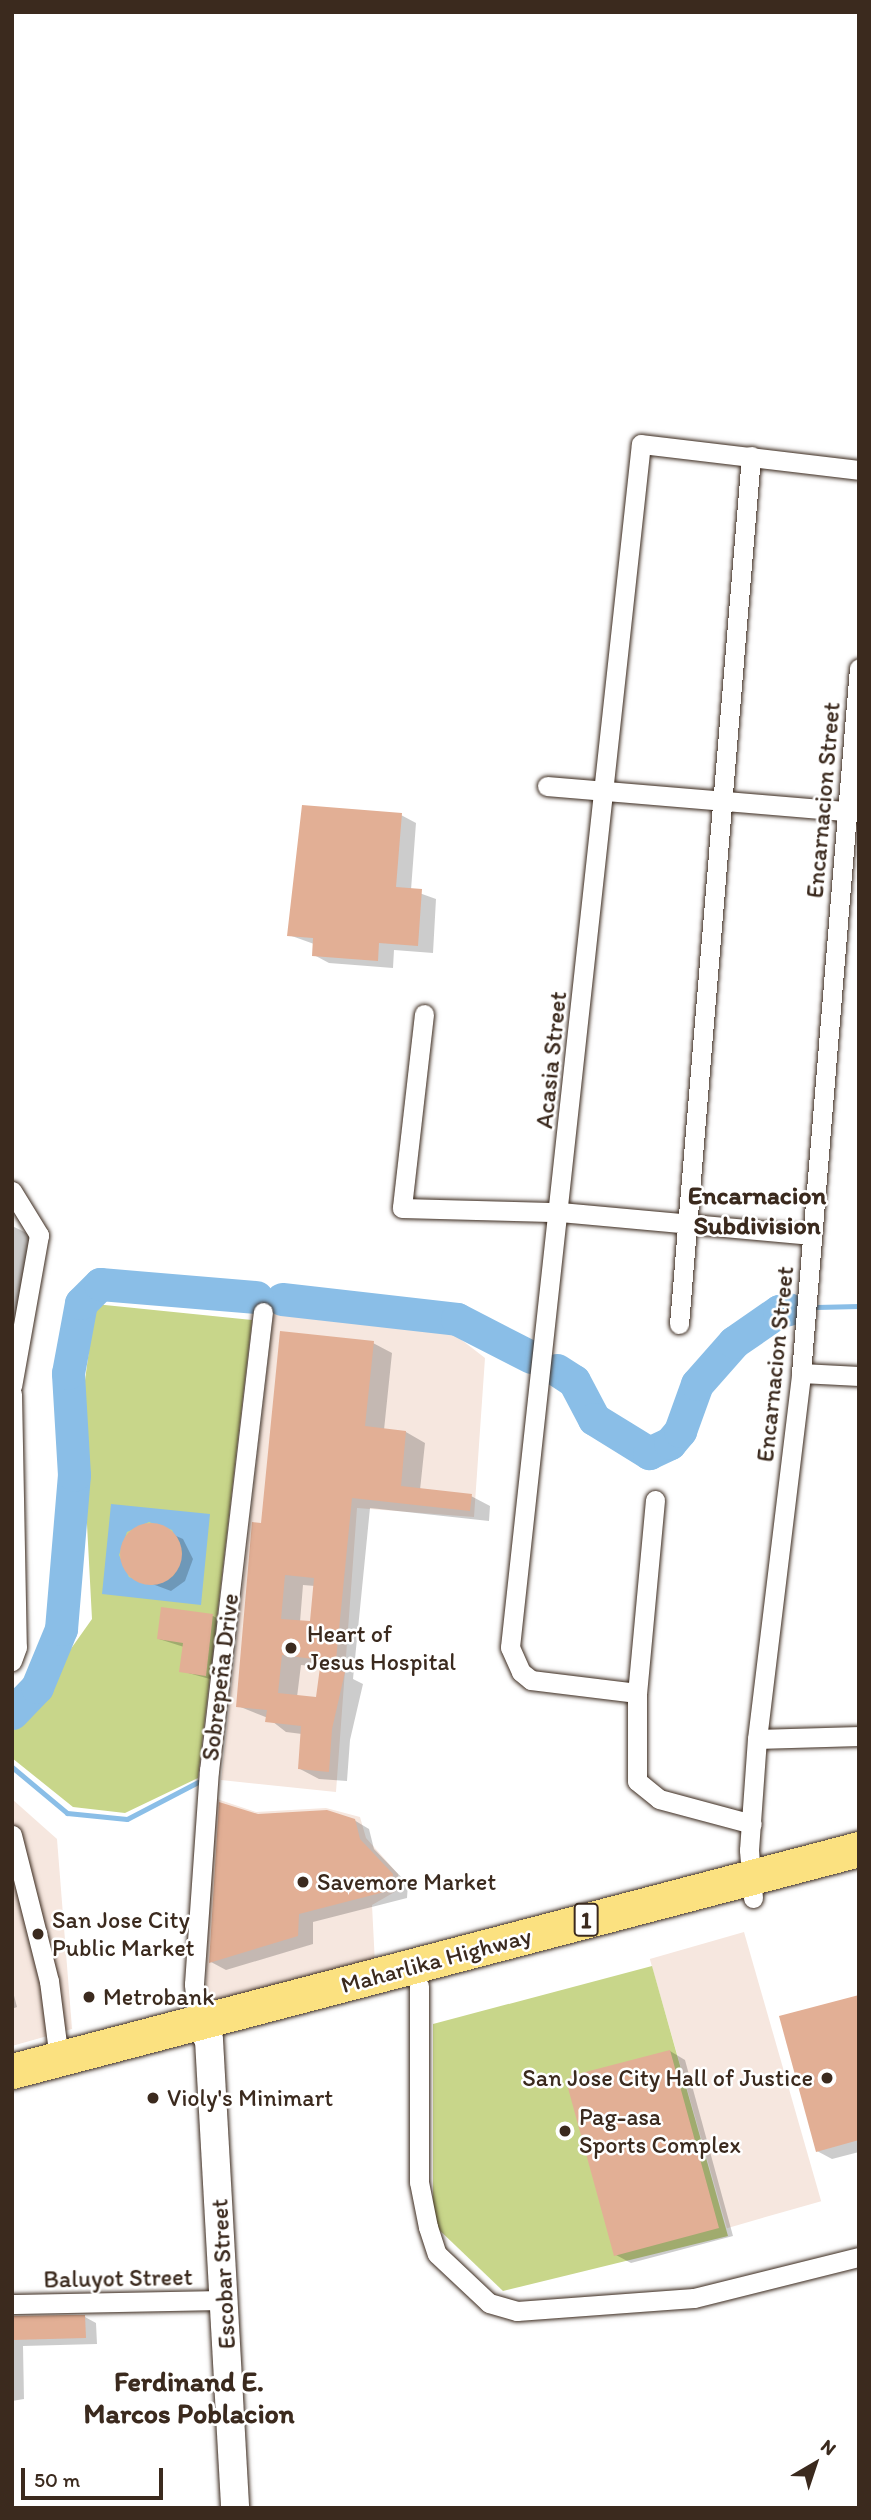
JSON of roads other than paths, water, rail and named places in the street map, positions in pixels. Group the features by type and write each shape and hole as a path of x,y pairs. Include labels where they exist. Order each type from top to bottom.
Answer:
{"highway":[{"name":"Maharlika Highway","path":"12,2071 59,2059 419,1986 752,1887 859,1849"},
{"name":"Maharlika Highway","path":"12,2092 203,2031 752,1887 859,1871"}],"street":[{"name":"Acasia Street","path":"637,1693 531,1680 521,1672 510,1647 560,1212 641,444 751,456"},
{"path":"679,1324 751,456 859,470"},
{"name":"Encarnacion Street","path":"752,1887 752,1824 757,1739 800,1373 853,811 859,668"},
{"path":"547,786 853,811"},
{"path":"424,1014 402,1208 560,1212 688,1226 812,1235"},
{"path":"12,1191 39,1236 12,1386"},
{"name":"Sobrepeña Drive","path":"203,2031 194,1984 209,1771 263,1312"},
{"path":"800,1373 859,1376"},
{"path":"12,1394 17,1647 12,1661"},
{"path":"655,1500 637,1693 635,1769 645,1791 659,1799 752,1824"},
{"path":"757,1739 859,1736"},
{"path":"12,1835 48,1981 59,2059"},
{"path":"419,1986 419,2182 428,2227 437,2254 489,2303 517,2311 694,2298 859,2257"},
{"name":"Escobar Street","path":"203,2031 225,2300 235,2508"},
{"name":"Baluyot Street","path":"12,2304 225,2300"}],"water":[{"path":"111,1504 210,1514 201,1605 102,1594","holes":["149,1522 172,1530 182,1552 174,1575 152,1585 129,1577 119,1555 127,1532"]}],"waterway":[{"path":"12,1713 37,1687 61,1629 74,1475 68,1373 81,1303 100,1284 256,1297"},
{"path":"282,1299 457,1319 531,1357"},
{"path":"816,1307 859,1306"},
{"path":"557,1370 574,1381 594,1419 649,1453 670,1443 680,1431 697,1384 734,1342 779,1311 789,1309"},
{"path":"12,1767 67,1813 127,1819 198,1782"}],"place":[{"name":"Heart of Jesus Hospital","path":"291,1648"},
{"name":"Savemore Market","path":"303,1882"},
{"name":"San Jose City Public Market","path":"38,1934"},
{"name":"Metrobank","path":"89,1997"},
{"name":"San Jose City Hall of Justice","path":"827,2078"},
{"name":"Violy's Minimart","path":"153,2098"},
{"name":"Pag-asa Sports Complex","path":"565,2131"}],"district":[{"name":"Encarnacion Subdivision","path":"757,1211"},
{"name":"Ferdinand E. Marcos Poblacion","path":"189,2397"}]}
